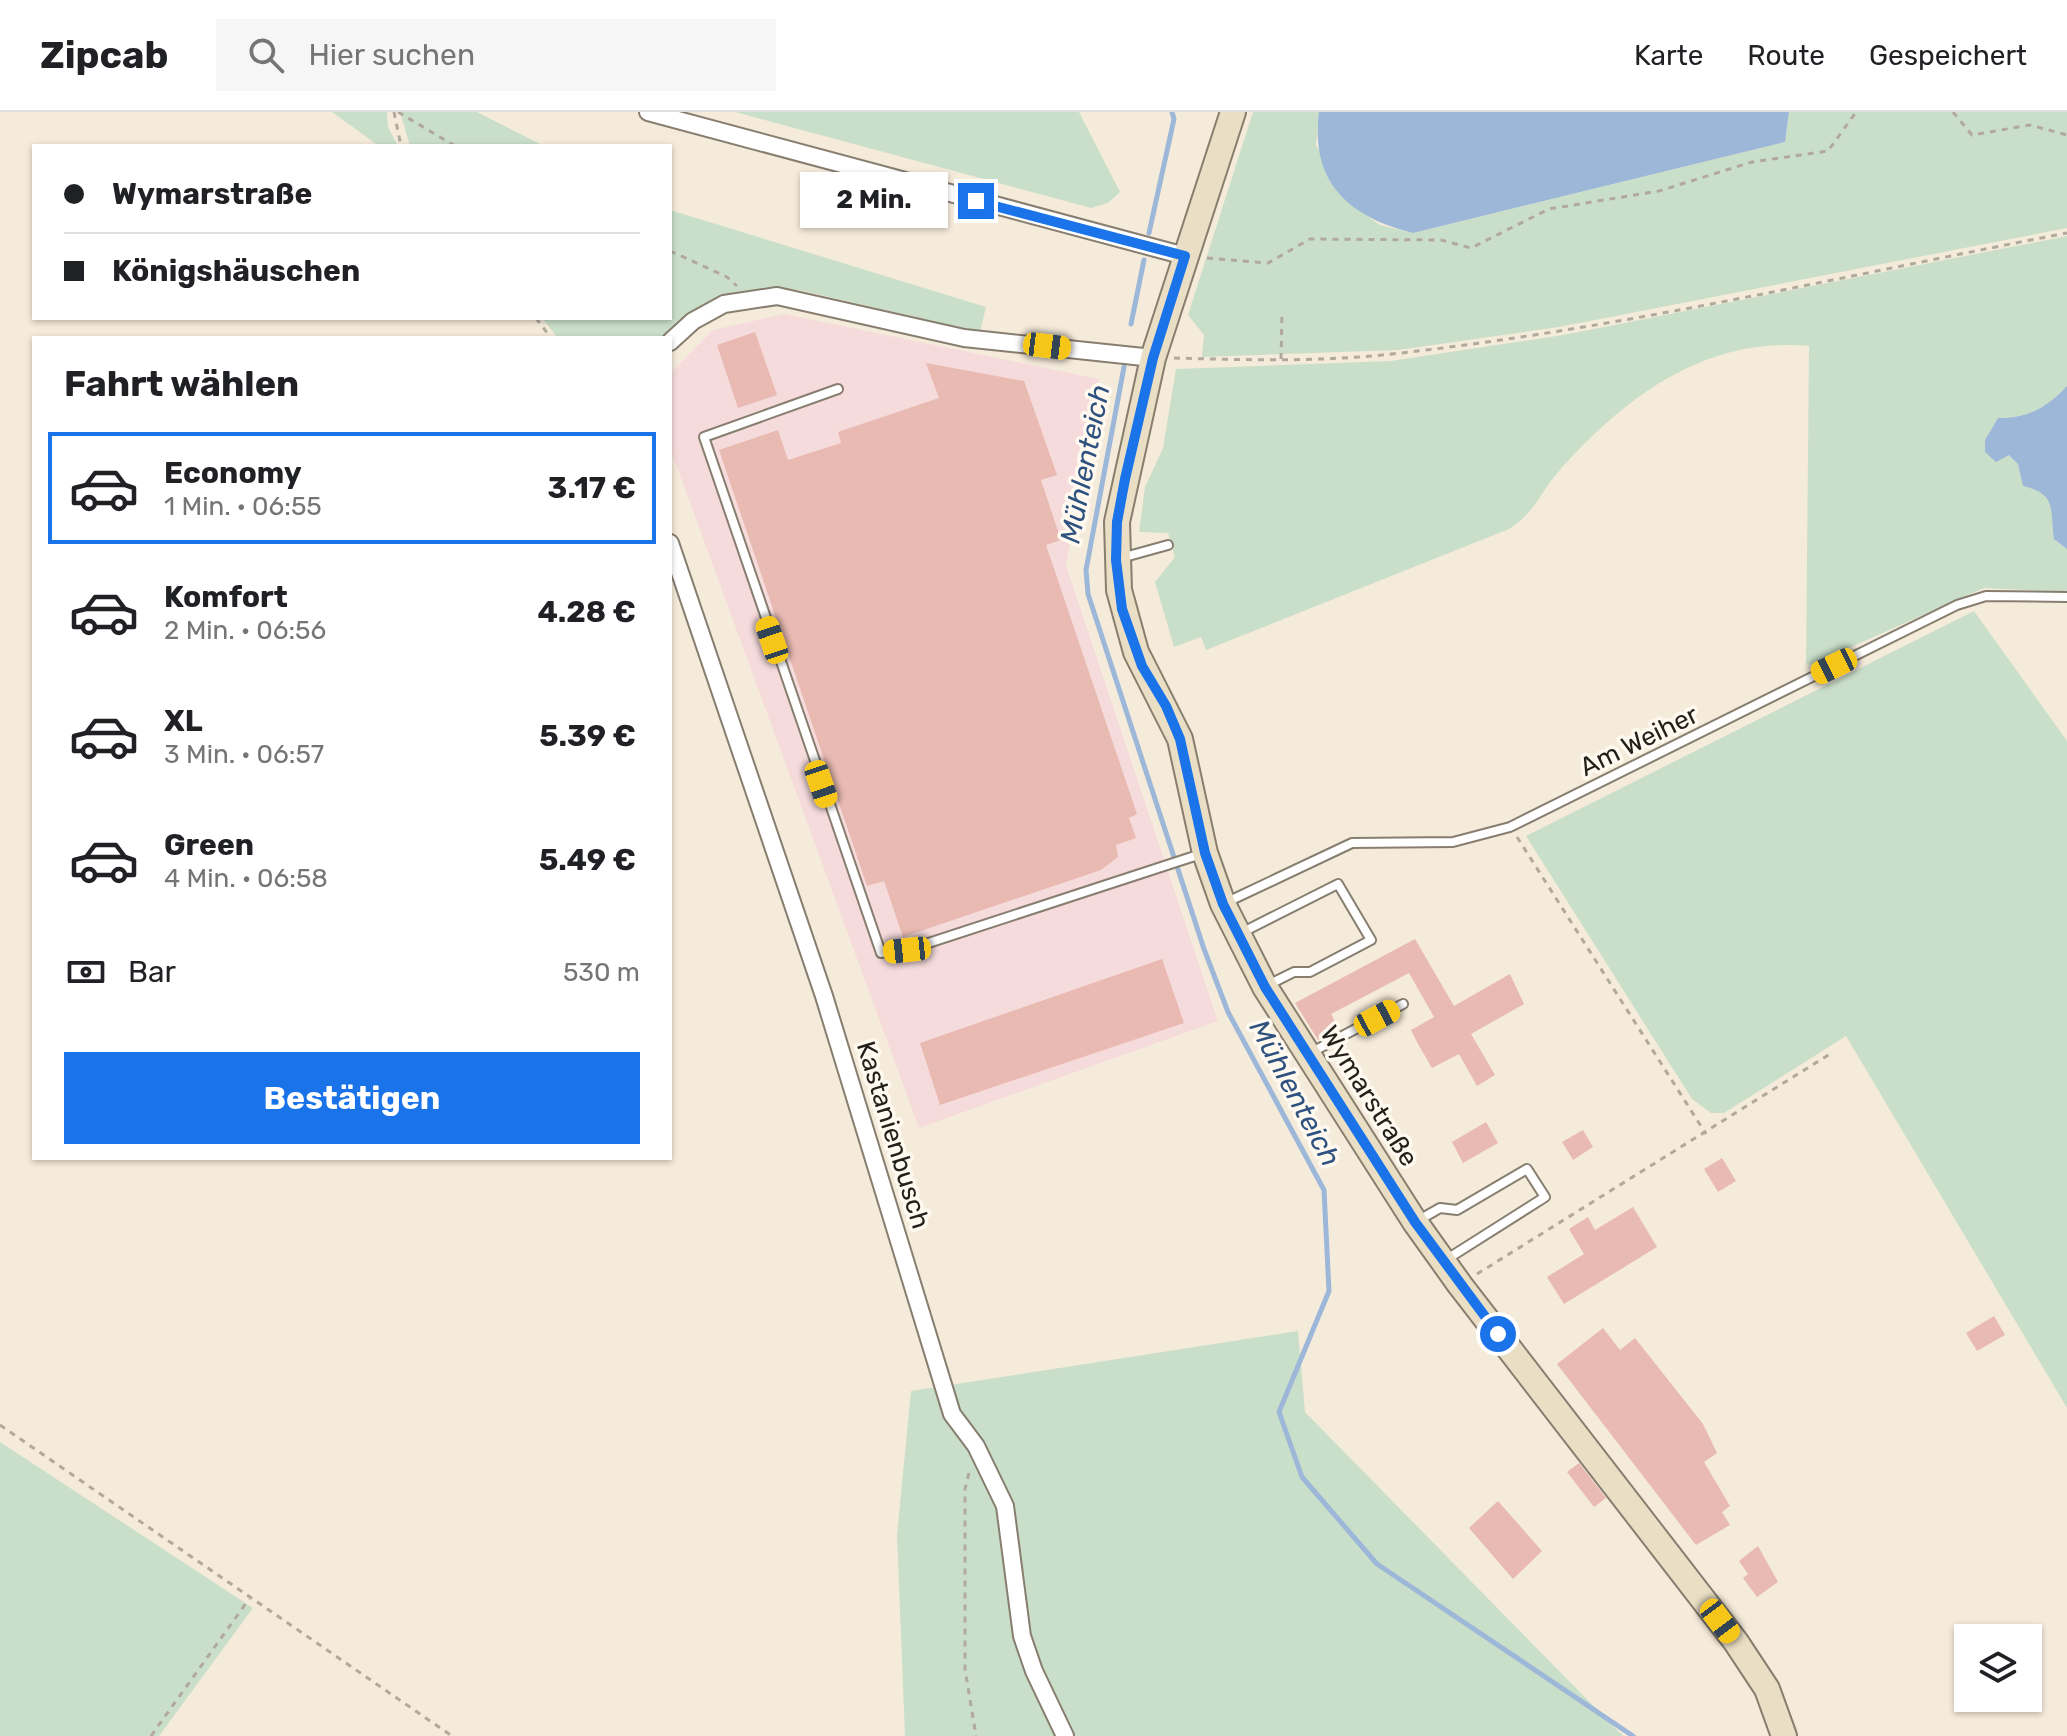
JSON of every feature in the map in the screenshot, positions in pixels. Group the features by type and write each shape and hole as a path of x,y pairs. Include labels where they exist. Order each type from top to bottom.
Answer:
{"main road":[{"name":"Wymarstraße","path":"1233,112 1153,358 1117,522 1116,560 1122,609 1136,652 1180,739 1197,856 1265,987 1415,1222 1460,1285 1736,1642 1767,1689 1784,1736"}],"street":[{"path":"648,112 1185,256"},
{"path":"672,340 701,315 746,299 787,298 983,341 1153,358"},
{"name":"Kastanienbusch","path":"672,549 829,1011 952,1414 976,1446 1005,1506 1022,1636 1065,1736"}],"lane":[{"path":"838,389 704,437 881,953 907,950 1197,856"},
{"path":"1116,560 1168,545"},
{"name":"Am Weiher","path":"1223,904 1352,843 1453,842 1510,827 1957,605 1986,596 2067,597"},
{"path":"1238,934 1338,884 1371,940 1310,972 1294,972 1265,987"},
{"path":"1309,1053 1403,1004"},
{"path":"1415,1222 1440,1208 1457,1210 1527,1169 1545,1197 1444,1261"}],"path":[{"path":"396,112 401,144"},
{"path":"396,112 452,144"},
{"path":"1185,256 1268,263 1310,239 1441,240 1471,248 1549,209 1659,191 1752,162 1828,151 1856,112"},
{"path":"1953,112 1972,135 2030,125 2067,135"},
{"path":"1153,358 1281,359 1391,354 1562,330 2067,233"},
{"path":"672,252 727,277 746,299"},
{"path":"1281,359 1282,312"},
{"path":"1510,827 1706,1134"},
{"path":"1460,1285 1830,1054"},
{"path":"0,1425 452,1736"},
{"path":"976,1446 965,1489 963,1603 965,1669 976,1736"},
{"path":"151,1736 249,1599"}],"shaded area":[{"path":"784,314 1099,379 1066,565 1218,1021 919,1128 672,453 672,372 713,330"}],"green space":[{"path":"332,112 387,112 388,127 397,144 376,144"},
{"path":"400,112 477,112 540,144 409,144"},
{"path":"735,112 1079,112 1120,192 1108,203 1091,208"},
{"path":"1253,112 1319,112 1316,145 1350,203 1380,225 1413,233 1785,142 1789,112 2067,112 2067,228 1559,327 1398,350 1202,357 1204,335 1188,315"},
{"path":"672,211 986,307 980,332 799,290 726,296 670,336 556,336 544,320 672,320"},
{"path":"2067,236 2067,592 1984,588 1806,667 1810,664 1806,665 1809,346 1771,345 1736,351 1702,362 1640,396 1585,443 1526,515 1509,529 1206,650 1201,637 1174,647 1155,582 1175,557 1168,533 1139,532 1145,487 1163,448 1176,369 1391,361 1563,335"},
{"path":"1974,611 2067,741 2067,1408 1846,1036 1724,1113 1711,1113 1692,1099 1526,836"},
{"path":"1298,1331 1305,1412 1623,1736 905,1736 897,1535 911,1391"},
{"path":"0,1442 253,1608 159,1736 0,1736"}],"water":[{"path":"1319,112 1789,112 1785,142 1413,233 1370,217 1338,193 1321,158"},
{"path":"2067,386 2067,549 2054,539 2047,498 2023,486 2018,464 2009,455 1996,462 1985,452 1985,440 1998,418 2036,410"}],"building":[{"path":"755,332 777,395 738,408 717,345"},
{"path":"926,363 1024,381 1057,475 1041,480 1061,540 1046,545 1137,814 1129,818 1136,838 1116,845 1118,857 1101,870 903,937 884,881 867,886 719,450 778,430 788,460 841,443 838,432 939,398"},
{"path":"1415,939 1454,1006 1510,974 1524,1004 1471,1034 1495,1075 1477,1086 1459,1054 1432,1068 1411,1030 1434,1017 1409,973 1331,1014 1337,1025 1334,1031 1318,1040 1295,1003"},
{"path":"1162,959 1184,1023 940,1105 920,1043"},
{"path":"1486,1122 1498,1143 1463,1163 1452,1142"},
{"path":"1583,1130 1593,1147 1573,1160 1562,1142"},
{"path":"1722,1158 1736,1181 1718,1192 1704,1169"},
{"path":"1633,1207 1657,1247 1564,1304 1547,1277 1584,1254 1569,1229 1588,1217 1595,1230"},
{"path":"1994,1316 2005,1335 1977,1351 1966,1333"},
{"path":"1603,1328 1620,1350 1635,1338 1703,1424 1717,1453 1704,1462 1730,1506 1722,1512 1730,1525 1696,1545 1557,1364"},
{"path":"1579,1463 1606,1498 1594,1507 1567,1472"},
{"path":"1498,1501 1542,1551 1513,1579 1469,1528"},
{"path":"1758,1546 1778,1582 1757,1597 1743,1578 1748,1574 1739,1561"}],"waterway":[{"name":"Mühlenteich","path":"1149,233 1174,119 1172,112"},
{"name":"Mühlenteich","path":"1131,324 1144,260"},
{"name":"Mühlenteich","path":"1124,367 1086,570 1088,594 1204,949 1228,1012 1324,1190 1329,1291 1279,1412 1302,1477 1377,1564 1633,1736"}],"route":[{"path":"976,201 1185,256 1153,358 1117,522 1116,560 1122,609 1142,666 1166,706 1180,739 1205,853 1223,904 1265,987 1415,1222 1498,1334"}]}
